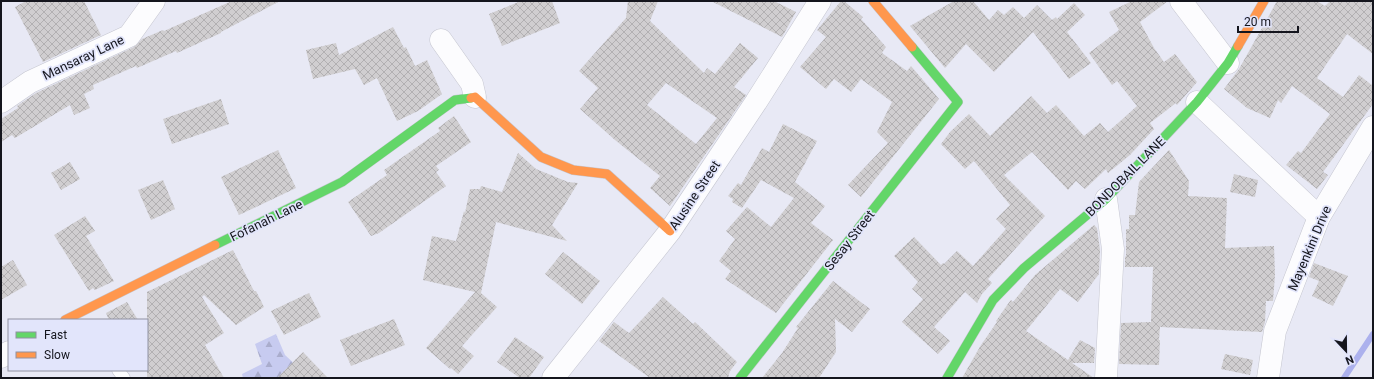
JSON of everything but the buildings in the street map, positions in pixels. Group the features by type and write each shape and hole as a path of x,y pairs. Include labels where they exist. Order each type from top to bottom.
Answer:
{"street":[{"name":"Mansaray Lane","path":"1,102 30,82 129,36 154,1"},
{"name":"Alusine Street","path":"553,378 670,231 756,102 820,1"},
{"name":"Sesay Street","path":"740,378 958,102 873,1"},
{"path":"1181,1 1228,63"},
{"name":"BONDOBAIL LANE","path":"947,378 993,300 1024,268 1106,199 1197,102 1228,63 1264,1"},
{"path":"442,40 472,84 465,99 541,156 573,170 607,174 670,231"},
{"name":"Fofanah Lane","path":"67,319 342,182 465,99"},
{"path":"1197,102 1319,217"},
{"name":"Mayenkini Drive","path":"1268,378 1275,331 1319,217 1373,127"},
{"path":"1106,199 1112,249 1106,378"}],"lane":[{"path":"85,309 90,319"}],"green space":[{"path":"276,334 285,355 307,378 243,378 242,374 262,364 255,344"}],"waterway":[{"path":"1344,378 1373,334"}],"traffic: fast":[{"path":"947,378 993,300 1024,268 1106,199 1197,102 1228,63 1238,46"},
{"path":"740,378 958,102 912,47"},
{"path":"215,245 342,182 455,100 471,98"}],"traffic: slow":[{"path":"873,1 912,47"},
{"path":"1238,46 1264,1"},
{"path":"471,98 475,97 541,157 573,170 607,174 670,231"},
{"path":"67,319 215,245"}]}
